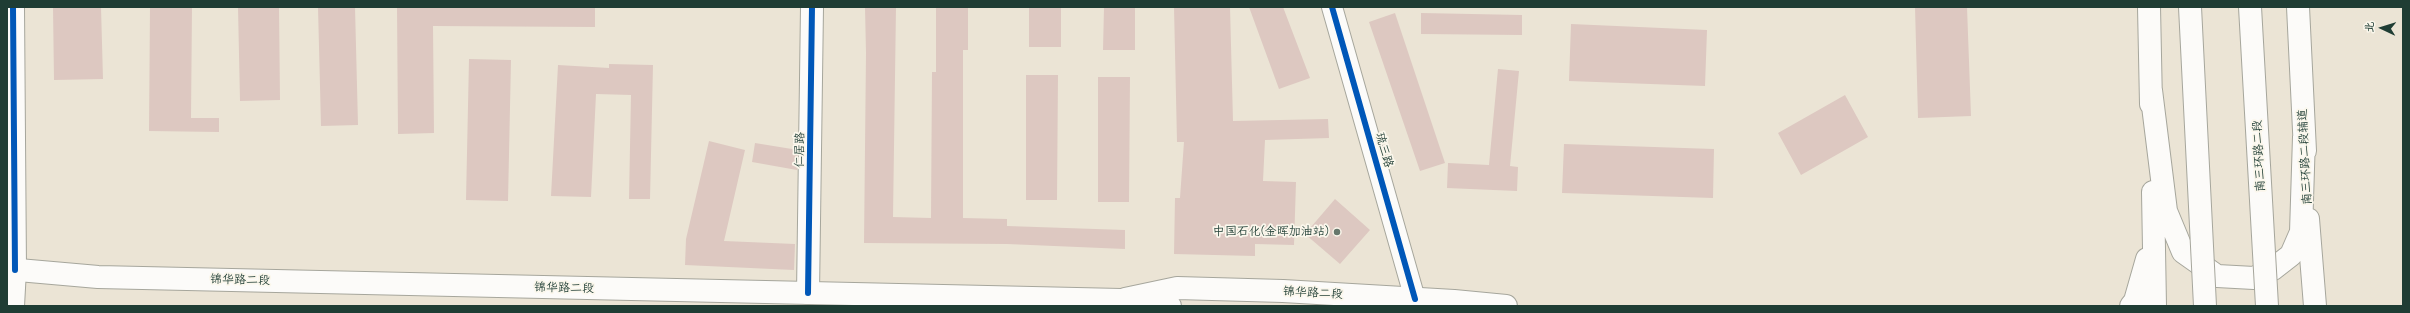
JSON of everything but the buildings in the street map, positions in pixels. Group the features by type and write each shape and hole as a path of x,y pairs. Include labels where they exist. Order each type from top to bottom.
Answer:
{"main road":[{"path":"7,305 11,306 13,7"},
{"name":"仁居路","path":"808,294 812,7"},
{"path":"2149,7 2155,306"},
{"path":"2190,7 2205,306"},
{"name":"南三环路二段","path":"2250,7 2267,306"},
{"name":"南三环路二段辅道","path":"2298,7 2304,137 2315,306"},
{"path":"2151,90 2166,211 2183,252 2217,276 2254,278 2273,269 2291,255 2301,232 2304,137"},
{"path":"2131,306 2135,301 2146,262 2153,170"},
{"name":"锦华路二段","path":"11,269 98,277 1122,300 1170,306"},
{"name":"锦华路二段","path":"1122,300 1177,288 1283,291 1415,298 1506,306"}],"street":[{"name":"琉三路","path":"1332,7 1415,298"}],"cycle path":[{"path":"13,7 15,270"},
{"path":"808,293 812,7"},
{"path":"1332,7 1415,299"}],"place":[{"name":"中国石化(金晖加油站)","path":"1337,232"}]}
